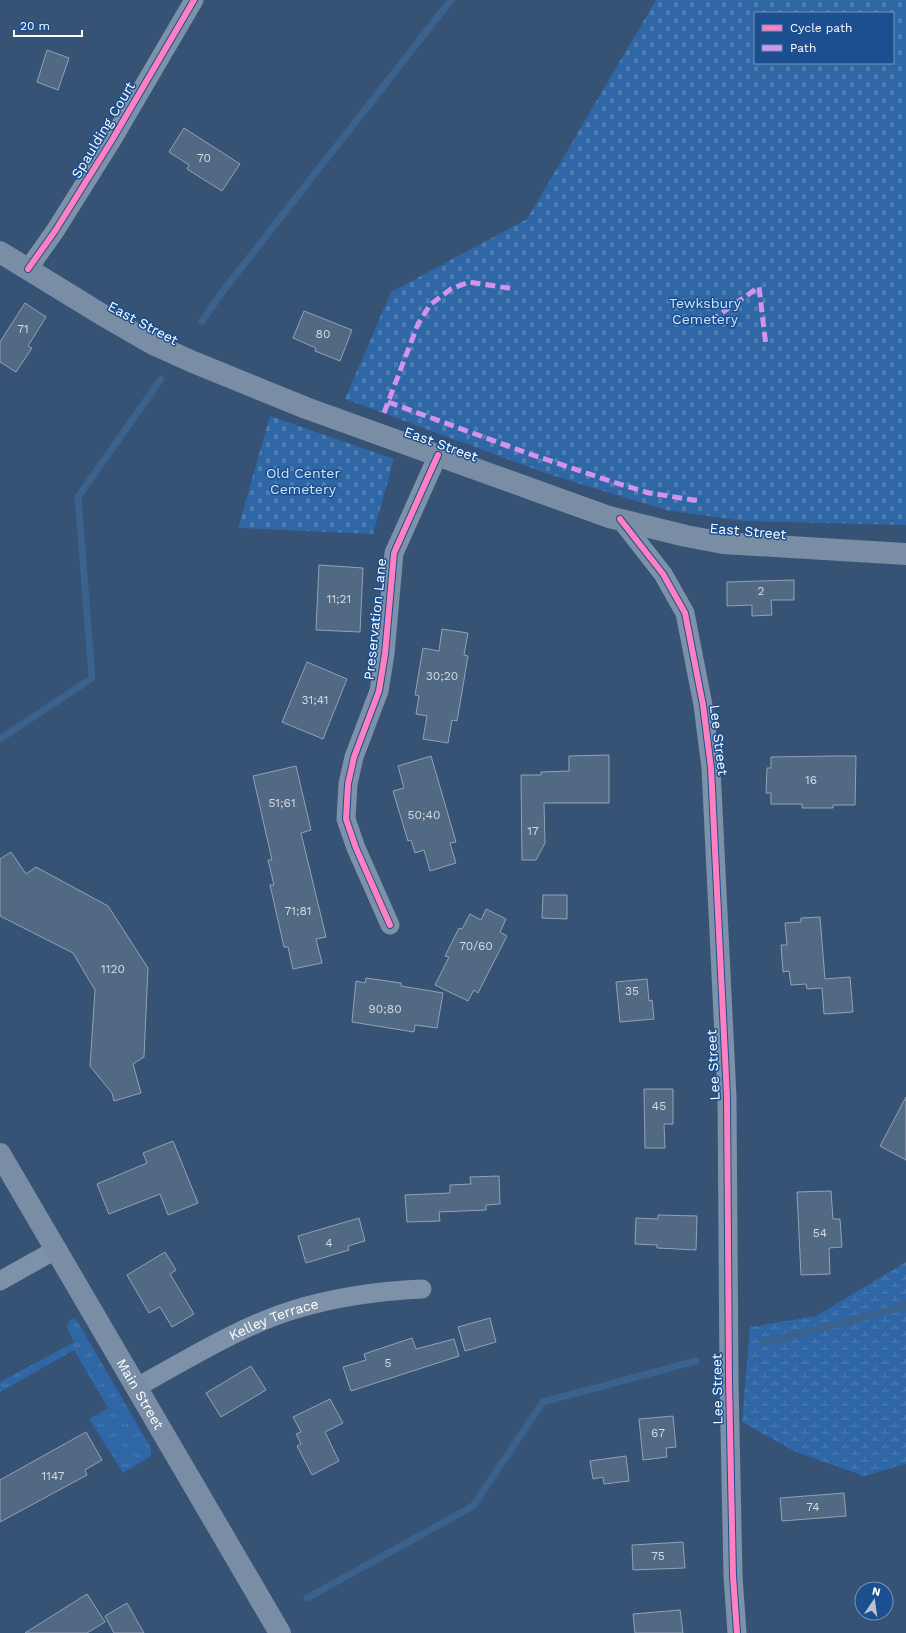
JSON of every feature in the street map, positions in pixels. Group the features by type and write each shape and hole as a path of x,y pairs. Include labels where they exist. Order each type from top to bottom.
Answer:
{"main road":[{"name":"East Street","path":"0,252 140,336 193,362 306,408 620,519 686,536 723,543 906,554"},
{"name":"Main Street","path":"0,1154 57,1249 280,1633"}],"street":[{"name":"Spaulding Court","path":"28,269 55,230 112,140 194,0"},
{"name":"Preservation Lane","path":"390,925 356,848 346,819 348,784 354,757 379,691 385,654 394,553 438,455"},
{"name":"Lee Street","path":"620,519 663,574 685,613 703,705 711,768 727,1097 728,1380 733,1576 737,1633"},
{"path":"0,1281 57,1249"},
{"name":"Kelley Terrace","path":"137,1387 250,1327 292,1310 336,1299 381,1291 422,1289"}],"green space":[{"name":"Tewksbury Cemetery","path":"656,0 906,0 906,525 743,521 665,510 545,473 345,399 391,292 527,219"},
{"name":"Old Center Cemetery","path":"270,416 394,459 373,534 238,528"},
{"path":"906,1262 906,1464 864,1476 796,1452 742,1422 750,1327 816,1316"},
{"path":"71,1319 75,1319 79,1324 151,1448 151,1456 123,1473 89,1419 108,1408 74,1350 0,1392 0,1382 74,1342 66,1326"}],"building":[{"path":"47,50 69,58 58,90 37,82"},
{"path":"184,128 240,164 222,191 187,169 189,165 169,152"},
{"path":"25,303 46,317 28,346 32,348 16,372 0,362 0,342"},
{"path":"304,311 352,330 340,361 315,351 316,348 293,338"},
{"path":"319,565 363,568 360,632 316,630"},
{"path":"794,580 794,600 771,600 772,615 752,616 752,605 727,606 727,582"},
{"path":"442,629 468,633 464,655 468,656 457,721 452,720 448,743 423,739 427,716 416,714 419,696 415,695 423,648 439,651"},
{"path":"307,662 347,679 323,739 282,722"},
{"path":"609,755 609,803 544,803 545,843 536,860 522,860 521,775 541,775 541,772 569,771 569,756"},
{"path":"431,756 456,842 450,843 456,863 430,871 424,850 415,853 411,840 408,841 393,791 404,788 398,766"},
{"path":"856,756 855,805 833,805 833,808 802,808 802,804 771,804 771,793 766,793 767,768 771,768 771,757"},
{"path":"296,766 311,830 301,833 326,937 316,939 322,963 293,969 288,947 284,947 270,885 274,885 268,860 272,860 253,776"},
{"path":"11,852 26,874 36,867 108,906 148,968 144,1057 133,1064 141,1093 114,1101 112,1093 90,1066 95,990 73,953 0,916 0,859"},
{"path":"543,895 567,895 567,919 542,918"},
{"path":"486,909 506,919 500,932 507,936 478,993 474,990 468,1001 435,985 449,957 445,956 459,928 462,929 470,914 481,920"},
{"path":"820,917 825,979 850,977 853,1012 824,1014 822,988 807,989 806,984 791,985 789,971 783,972 781,945 787,945 785,923 801,922 801,918"},
{"path":"366,978 401,983 401,986 443,993 437,1028 415,1025 414,1032 352,1022 356,981 365,983"},
{"path":"647,979 649,1001 652,1000 654,1019 620,1022 616,982"},
{"path":"644,1089 673,1089 673,1124 664,1124 665,1148 645,1148"},
{"path":"906,1097 906,1160 880,1146"},
{"path":"173,1141 198,1203 168,1215 160,1194 109,1214 97,1184 147,1163 143,1153"},
{"path":"499,1176 500,1204 486,1205 486,1210 439,1212 440,1221 407,1222 405,1195 450,1193 450,1185 471,1184 470,1177"},
{"path":"831,1191 833,1219 840,1219 842,1247 829,1248 830,1274 801,1275 797,1192"},
{"path":"658,1215 697,1216 696,1250 657,1248 657,1245 635,1244 636,1218 658,1219"},
{"path":"359,1218 365,1241 348,1246 349,1250 306,1263 298,1236"},
{"path":"165,1252 176,1270 170,1274 194,1314 172,1327 160,1307 149,1313 127,1275"},
{"path":"490,1318 496,1342 465,1351 458,1327"},
{"path":"412,1338 416,1349 454,1339 459,1356 351,1391 343,1367 366,1360 364,1354"},
{"path":"251,1366 266,1390 221,1417 206,1393"},
{"path":"330,1399 343,1423 325,1432 339,1461 312,1475 297,1446 301,1444 296,1434 301,1432 293,1417"},
{"path":"673,1416 676,1447 666,1448 667,1457 643,1460 639,1419"},
{"path":"86,1432 102,1460 85,1470 87,1475 0,1522 0,1480"},
{"path":"626,1456 629,1481 604,1484 603,1477 593,1479 590,1461"},
{"path":"844,1493 846,1516 782,1521 780,1498"},
{"path":"683,1542 685,1568 633,1570 632,1545"},
{"path":"87,1594 105,1622 87,1633 25,1633"},
{"path":"127,1603 144,1633 114,1633 105,1616"},
{"path":"680,1610 683,1633 635,1633 633,1614"}],"waterway":[{"path":"202,321 223,291 451,0"},
{"path":"0,739 92,678 78,497 161,379"},
{"path":"764,1343 906,1305"},
{"path":"307,1598 473,1506 543,1402 696,1361"}],"marked path":[{"path":"384,413 418,324 430,305 451,289 469,282 514,289"},
{"path":"710,321 759,287 766,346"},
{"path":"388,402 527,453 613,482 649,493 700,501"}],"cycle path":[{"path":"28,269 55,231 112,140 194,0"},
{"path":"390,925 356,848 346,819 348,784 354,757 379,691 385,654 394,553 438,455"},
{"path":"620,519 663,574 685,613 703,705 711,768 727,1097 729,1380 733,1576 737,1633"}]}
